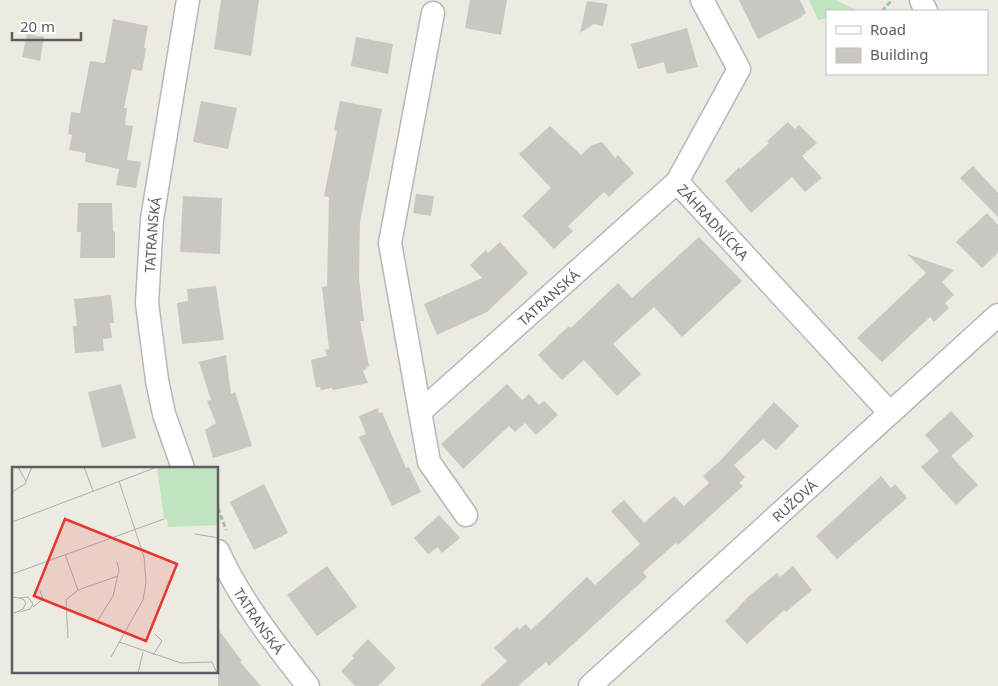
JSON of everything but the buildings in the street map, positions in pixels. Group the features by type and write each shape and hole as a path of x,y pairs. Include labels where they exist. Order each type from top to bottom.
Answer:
{"street":[{"name":"TATRANSKÁ","path":"183,467 164,414 146,303 152,219 188,0"},
{"name":"ZÁHRADNÍCKA","path":"702,0 739,69 677,182 890,413"},
{"path":"433,13 390,243 429,462 466,515"},
{"name":"TATRANSKÁ","path":"420,412 677,182"},
{"name":"RUŽOVÁ","path":"590,686 998,315"},
{"path":"410,353 428,378 438,381 465,373"},
{"name":"TATRANSKÁ","path":"219,553 270,638 308,686"}],"path":[{"path":"883,10 892,0"}],"green space":[{"path":"809,0 835,0 857,10 826,10 826,18 818,20"}]}
